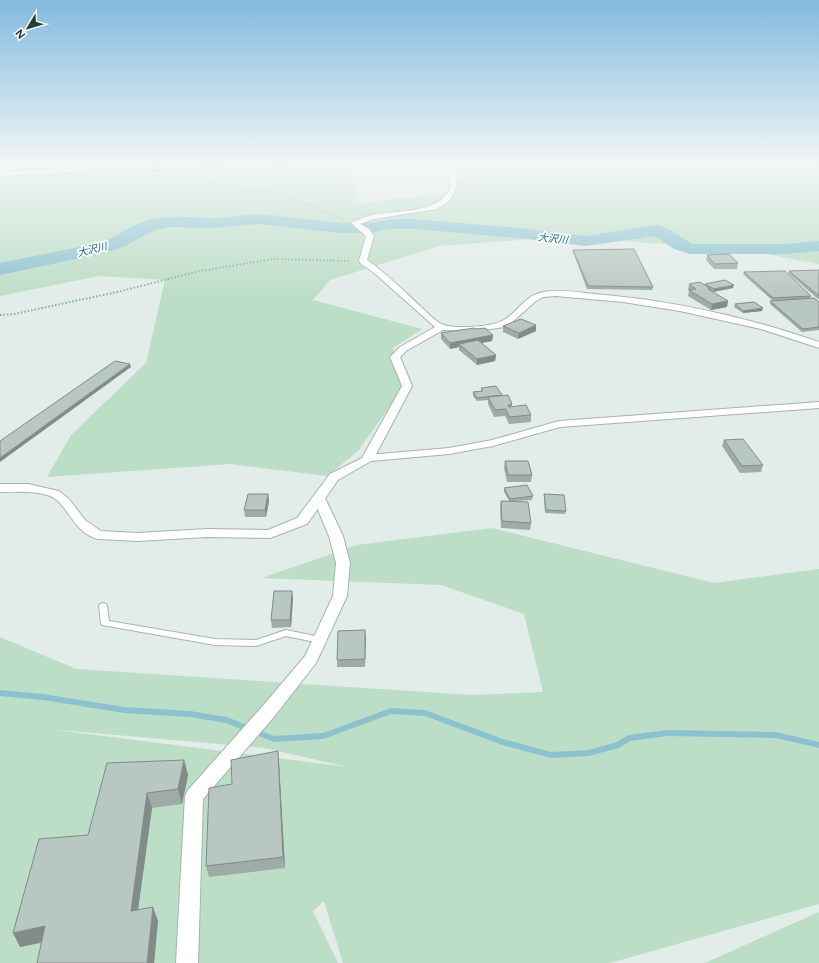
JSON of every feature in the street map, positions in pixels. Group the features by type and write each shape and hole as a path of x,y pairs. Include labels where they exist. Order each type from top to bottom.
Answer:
{"street":[{"path":"355,224 373,217 432,209 436,207"},
{"path":"355,224 366,231 370,236 363,261 376,270 431,320 441,327"},
{"path":"368,458 407,386 395,357 403,349 441,327 494,327 506,323 532,300 542,295 558,294 608,298 684,308 725,317 819,345"},
{"path":"0,488 28,488 55,494 65,502 80,523 98,535 138,537 207,533 270,534 302,520 334,478 368,458 449,451 494,443 559,424 819,405"},
{"path":"187,963 194,796 267,713 311,660 340,596 343,563 336,536 318,498"}],"lane":[{"path":"102,606 105,623 215,642 256,643 286,633 320,640"}],"path":[{"path":"314,207 355,224"},
{"path":"0,315 14,314 117,292 200,271 273,259 363,261"}],"green space":[{"path":"0,207 819,207 819,264 745,250 562,237 439,246 330,280 313,300 422,329 393,348 406,384 358,451 327,476 230,464 47,477 71,435 146,363 165,280 99,276 0,296"},
{"path":"492,528 714,583 819,569 819,904 610,963 343,963 324,901 313,911 338,963 0,963 0,637 76,669 471,695 543,692 524,614 441,585 262,578 357,545","holes":["50,729 264,748 348,767"]},
{"path":"819,912 819,963 705,963"}],"building":[{"path":"634,249 653,287 588,286 573,250"},
{"path":"729,254 738,263 715,264 707,255"},
{"path":"819,270 819,296 789,271"},
{"path":"785,271 811,296 773,298 744,272"},
{"path":"725,280 734,285 714,289 705,284"},
{"path":"700,282 711,289 708,289 728,301 712,304 689,290 696,289 689,284"},
{"path":"814,298 819,302 819,327 803,329 770,301"},
{"path":"754,302 763,308 743,311 735,304"},
{"path":"521,319 536,325 519,333 503,326"},
{"path":"474,328 485,328 493,335 450,343 441,333"},
{"path":"478,340 496,355 477,359 459,344"},
{"path":"115,361 130,364 0,458 0,441"},
{"path":"496,386 502,395 477,398 473,392 483,391 481,388"},
{"path":"508,395 512,404 508,405 509,407 526,405 531,415 509,417 506,409 495,410 488,397"},
{"path":"743,439 763,465 742,466 724,440"},
{"path":"505,461 528,461 532,475 508,475"},
{"path":"527,485 533,496 510,499 504,488"},
{"path":"248,494 268,494 265,510 244,510"},
{"path":"544,494 564,495 566,511 546,510"},
{"path":"501,501 528,502 531,523 502,521"},
{"path":"274,591 292,591 290,620 271,620"},
{"path":"365,630 365,659 337,660 338,631"},
{"path":"278,751 283,857 206,866 209,788 232,784 231,760"},
{"path":"184,760 178,789 147,793 131,911 153,907 147,963 37,963 45,926 13,933 39,839 88,835 107,763"}],"waterway":[{"name":"大沢川","path":"0,269 103,248 117,243 137,231 151,225 172,222 214,223 258,219 341,228 370,228 390,224 413,224 519,233 586,241 657,230 667,235 680,245 690,249 784,249 819,246"},
{"path":"0,693 43,697 124,710 190,714 227,720 274,739 323,736 391,711 425,713 502,742 551,755 588,753 616,746 629,738 667,733 776,735 819,745"}]}
